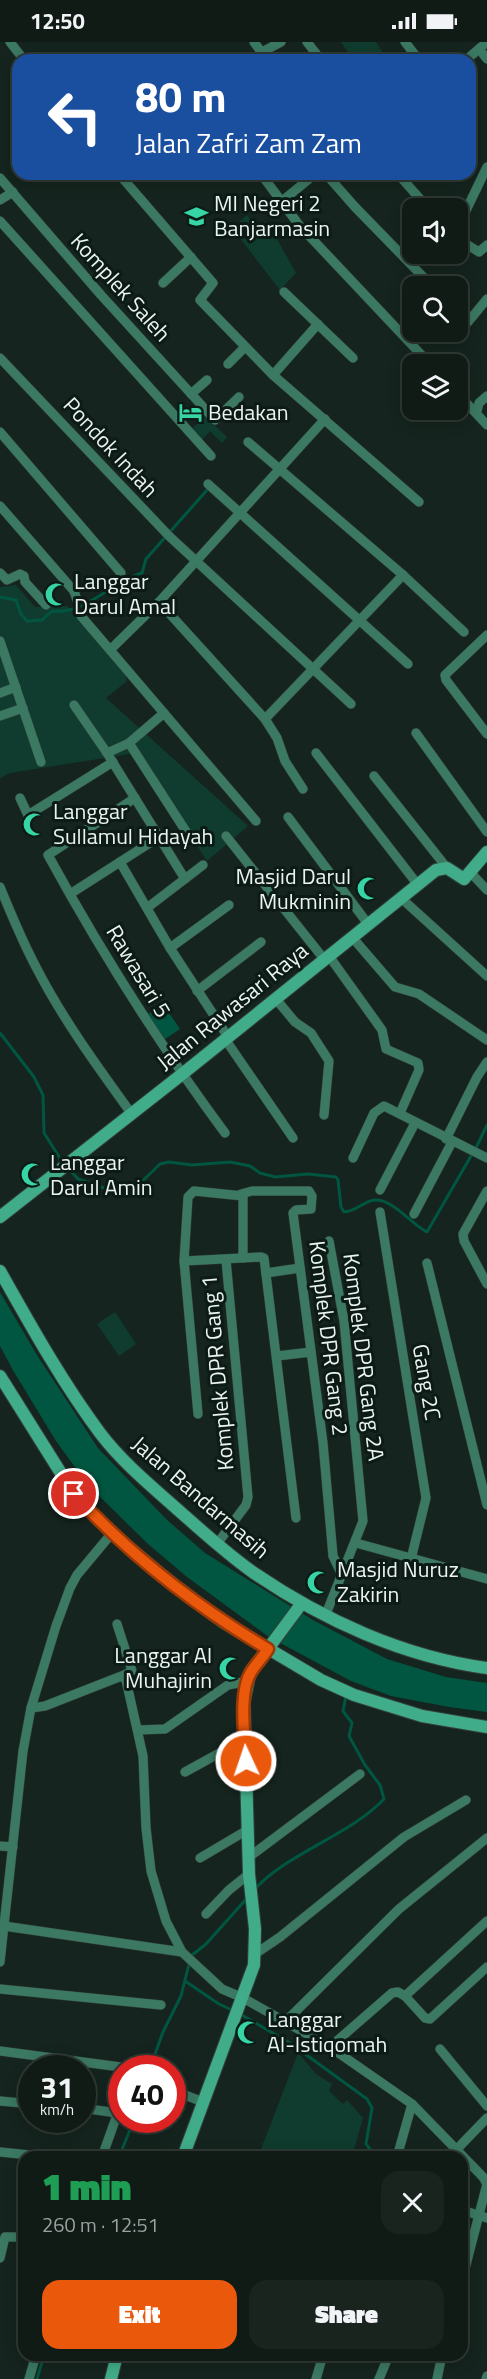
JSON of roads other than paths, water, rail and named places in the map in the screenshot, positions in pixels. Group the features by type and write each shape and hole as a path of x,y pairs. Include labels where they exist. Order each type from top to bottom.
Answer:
{"street":[{"path":"10,42 19,54"},
{"path":"266,54 281,42"},
{"path":"307,42 316,54"},
{"path":"473,54 487,42"},
{"path":"479,49 487,58"},
{"path":"468,206 487,167"},
{"name":"Komplek Saleh","path":"0,178 101,295 214,420 239,397"},
{"path":"124,180 213,283 200,300 273,375 419,502"},
{"path":"265,180 299,225 420,354"},
{"path":"281,202 308,180"},
{"path":"331,180 422,276"},
{"path":"403,180 419,198"},
{"path":"0,200 13,192"},
{"path":"0,221 211,456"},
{"path":"468,245 483,254 487,245"},
{"path":"163,283 191,257"},
{"path":"284,292 353,358"},
{"path":"468,322 487,298"},
{"path":"273,375 318,324"},
{"path":"228,364 245,347"},
{"name":"Pondok Indah","path":"0,358 168,535 351,704"},
{"path":"191,394 207,380"},
{"path":"476,411 479,403 487,396"},
{"path":"468,403 487,425"},
{"path":"476,411 487,407"},
{"path":"110,650 159,602 324,419"},
{"path":"0,432 122,573"},
{"path":"248,442 403,575 464,632"},
{"path":"208,484 408,664"},
{"path":"0,506 74,591 77,600"},
{"path":"0,573 7,580 20,574 24,576 25,582 46,605"},
{"path":"265,719 403,575"},
{"path":"159,602 265,719 277,738 285,761 303,789"},
{"path":"81,616 256,821"},
{"path":"487,635 445,675 446,680 487,734"},
{"path":"0,641 3,663 16,687 40,762"},
{"path":"0,693 16,687"},
{"path":"74,705 113,762 185,879"},
{"path":"0,717 23,708"},
{"path":"107,753 129,744 164,713"},
{"path":"416,733 487,832"},
{"path":"129,744 187,833"},
{"path":"316,753 418,885"},
{"path":"20,798 28,815 113,762"},
{"path":"374,776 447,868 465,879 487,852"},
{"name":"Rawasari 5","path":"135,798 48,855 136,1006 182,1075 225,1133"},
{"path":"288,817 369,924"},
{"path":"226,836 326,957 382,1030 386,1048 418,1063 419,1070 400,1113"},
{"path":"70,894 159,837"},
{"path":"120,862 197,992 293,1138"},
{"path":"147,908 203,865"},
{"name":"Jalan Rawasari Raya","path":"0,1217 182,1075 438,868 447,868"},
{"path":"471,873 487,890"},
{"path":"0,887 47,988 89,1054 131,1113"},
{"path":"401,898 487,976"},
{"path":"170,948 229,905"},
{"path":"352,937 395,987 419,994 487,1040"},
{"path":"197,992 261,942"},
{"path":"275,998 295,1022 311,1034 328,1058 324,1115"},
{"path":"414,1214 477,1077 487,1062"},
{"path":"353,1158 374,1113 384,1106 449,1141 487,1158"},
{"path":"380,1190 415,1123"},
{"name":"Komplek DPR Gang 2","path":"241,1194 252,1191 309,1191 312,1193 311,1209 296,1210 293,1213 323,1443 333,1556 341,1573"},
{"path":"487,1191 463,1234 464,1241 487,1284"},
{"path":"198,1414 184,1261 190,1192 241,1194 244,1200 243,1258"},
{"name":"Gang 2C","path":"380,1212 426,1498 411,1559"},
{"name":"Komplek DPR Gang 2A","path":"326,1614 363,1521 344,1321 330,1241"},
{"path":"184,1261 261,1257 265,1262 296,1518"},
{"name":"Komplek DPR Gang 1","path":"217,1544 246,1505 248,1497 226,1260"},
{"path":"427,1263 487,1505"},
{"path":"266,1272 300,1268"},
{"name":"Jalan Bandarmasih","path":"0,1271 67,1386 101,1434 143,1479 217,1544 300,1605 326,1614 395,1647 430,1657 487,1668"},
{"path":"277,1356 311,1352"},
{"path":"0,1376 74,1494 112,1533 223,1622 270,1646 348,1693 422,1716 487,1727"},
{"path":"0,1962 23,1751 31,1708 70,1588 77,1575 112,1533"},
{"path":"356,1543 487,1579"},
{"path":"185,2151 254,1965 244,1702 248,1681 250,1673 300,1605"},
{"path":"31,1708 45,1706 132,1671 117,1624"},
{"path":"122,1676 126,1680 143,1756 146,1828 151,1871 166,1921 184,1953 222,1989 286,2021 330,2047 412,2104 456,2150 487,2118"},
{"path":"138,1730 165,1729 228,1685 248,1681"},
{"path":"185,1772 245,1739"},
{"path":"249,1857 360,1774"},
{"path":"255,1954 280,1937 404,1837 466,1800"},
{"path":"200,1858 249,1829"},
{"path":"286,2021 399,1909 487,1838"},
{"path":"0,1846 13,1847"},
{"path":"206,1914 229,1890 249,1874"},
{"path":"405,1996 487,1921"},
{"path":"4,1926 184,1953"},
{"path":"330,2047 392,1993 398,1992 405,1996 425,2018 430,2019 487,1966"},
{"path":"0,1989 161,2005"},
{"path":"440,2049 487,2106"},
{"path":"0,2051 108,2065"},
{"path":"186,2095 203,2102"},
{"path":"0,2101 18,2103"},
{"path":"399,2151 412,2104"},
{"path":"104,2151 110,2133"},
{"path":"0,2152 18,2154"},
{"path":"468,2162 486,2180 487,2184 483,2216 468,2262"},
{"path":"468,2212 483,2216"},
{"path":"0,2258 5,2237 18,2237"},
{"path":"29,2379 34,2361"},
{"path":"111,2379 116,2361"},
{"path":"316,2379 321,2361"},
{"path":"379,2379 386,2361"},
{"path":"437,2379 441,2361"}],"waterway":[{"path":"0,597 16,600 21,614 27,621 42,620 52,611 64,611 87,603 142,573 146,559 207,490"},
{"path":"0,1033 34,1077 43,1095 44,1133 63,1163"},
{"path":"475,1150 487,1125"},
{"path":"68,1168 78,1179 127,1196 160,1164 169,1162 192,1165 230,1162 250,1166 260,1173 275,1177 308,1174 336,1177 341,1207 344,1212 367,1202 382,1201 427,1232 471,1156"},
{"path":"254,1890 283,1865 354,1824 384,1799 380,1785 365,1765 349,1736 352,1723 343,1711 346,1696"},
{"path":"155,2055 181,1996 191,1956 206,1944 248,1897"},
{"path":"185,1981 219,2004 234,2011"},
{"path":"240,2014 290,2043 367,2099 372,2108 366,2144 371,2151"},
{"path":"121,2151 129,2133"},
{"path":"37,2379 42,2361"}],"place":[{"name":"MI Negeri 2 Banjarmasin","path":"196,216"},
{"name":"Bedakan","path":"190,412"},
{"name":"Langgar Darul Amal","path":"56,594"},
{"name":"Langgar Sullamul Hidayah","path":"35,824"},
{"name":"Masjid Darul Mukminin","path":"369,889"},
{"name":"Langgar Darul Amin","path":"32,1175"},
{"name":"Masjid Nuruz Zakirin","path":"319,1582"},
{"name":"Langgar Al Muhajirin","path":"230,1668"},
{"name":"Langgar Al-Istiqomah","path":"249,2032"}]}
